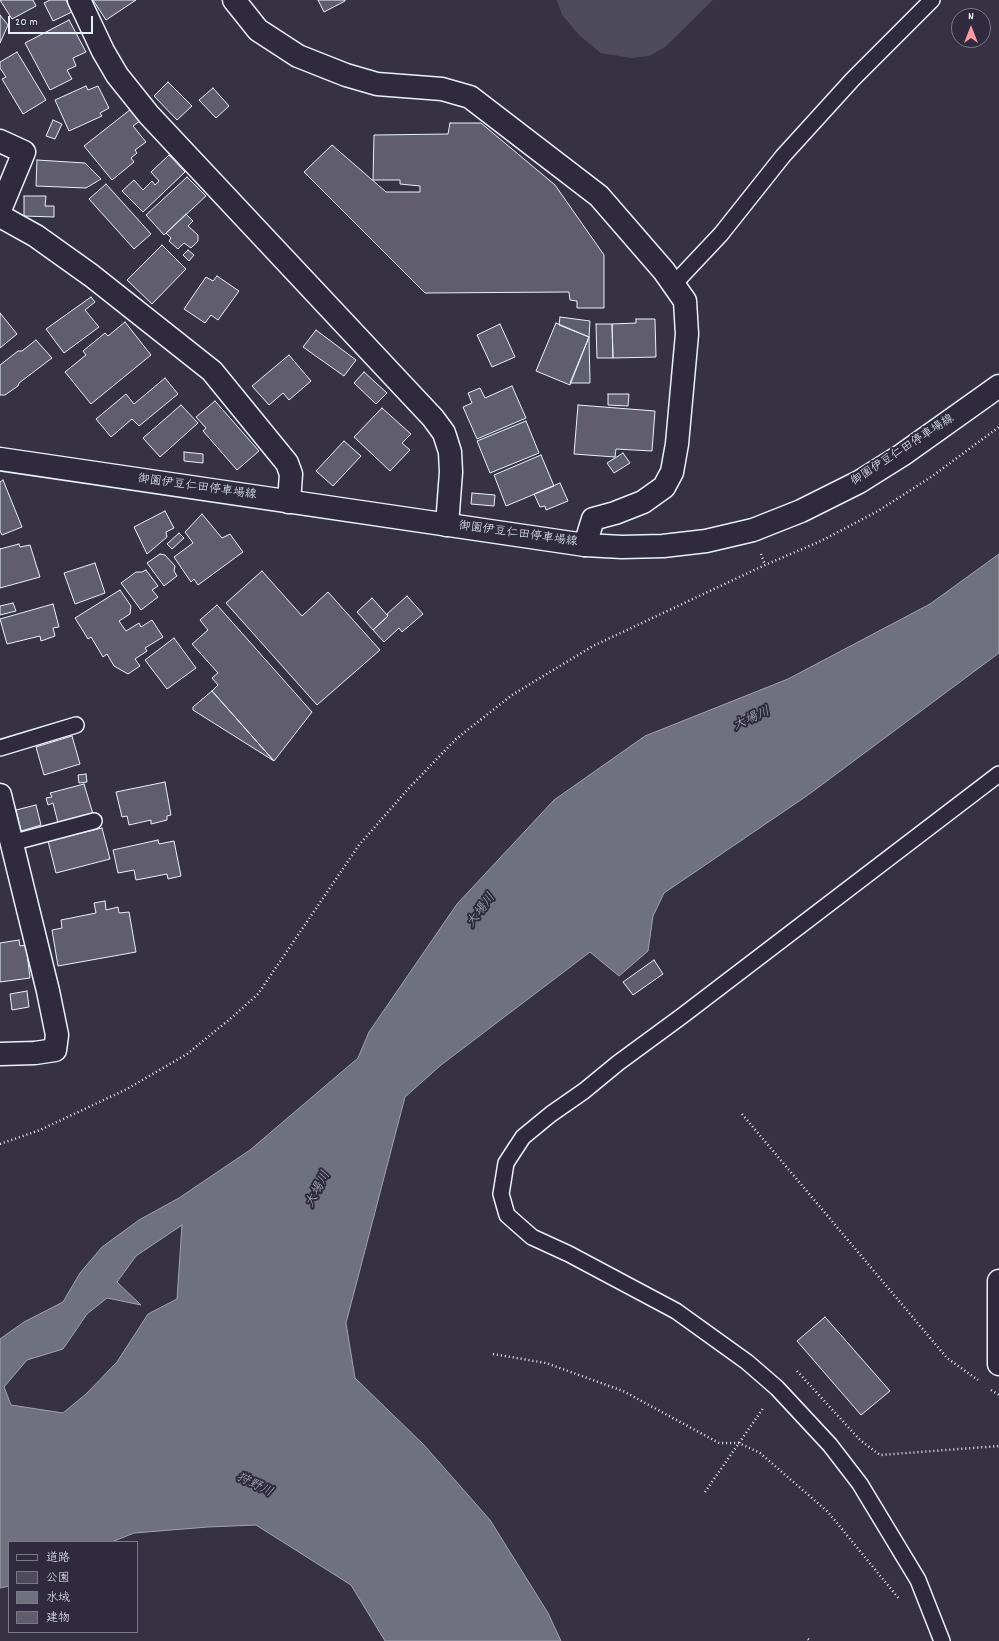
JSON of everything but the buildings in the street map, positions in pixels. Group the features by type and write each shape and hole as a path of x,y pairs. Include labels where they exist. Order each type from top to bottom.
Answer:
{"main road":[{"path":"79,0 103,51 117,75 149,115 433,418 444,433 450,452 451,472 447,525"},
{"path":"234,0 258,30 298,56 346,75 377,84 442,89 470,97 599,196 664,271 685,301 687,334 677,444 672,472 664,487 643,502 615,513 593,519 585,545"},
{"path":"0,141 24,152 0,210"},
{"path":"0,216 36,236 92,276 212,371 287,463 291,474 289,502"},
{"name":"御園伊豆仁田停車場線","path":"0,459 585,545 622,547 663,546 706,541 753,530 801,511 859,482 902,455 999,386"},
{"path":"0,795 48,991 57,1035 55,1050 35,1053 0,1054"},
{"path":"999,1281 999,1364"}],"lane":[{"path":"673,285 721,234 788,150 853,79 932,0"},
{"path":"0,748 76,725"},
{"path":"942,1641 918,1580 860,1484 830,1445 776,1388 747,1362 676,1311 569,1254 532,1237 507,1215 501,1194 506,1163 523,1137 551,1114 584,1091 618,1063 682,1016 999,774"},
{"path":"11,843 94,821"}],"path":[{"path":"0,1144 40,1130 127,1089 187,1054 230,1020 258,994 359,845 409,788 456,739 512,695 593,646 765,565 821,541 878,511 931,477 999,427"},
{"path":"760,550 765,565"},
{"path":"742,1114 947,1358 980,1381"},
{"path":"493,1354 546,1363 623,1391 719,1444 739,1444 760,1453 828,1512 912,1614 933,1616"},
{"path":"797,1371 860,1440 880,1455 999,1446"},
{"path":"986,1386 999,1395"},
{"path":"705,1492 776,1388"}],"green space":[{"path":"557,0 713,0 665,47 649,56 631,58 601,53 580,36 562,15"}],"water":[{"path":"999,554 999,653 808,795 664,893 653,916 648,951 619,976 590,952 441,1065 405,1097 346,1323 355,1378 424,1445 490,1520 548,1613 561,1641 385,1641 351,1585 256,1525 134,1533 114,1541 8,1541 8,1586 0,1588 0,1339 24,1322 63,1302 80,1273 102,1247 139,1220 179,1198 250,1150 358,1058 369,1032 457,904 554,800 645,736 788,679 930,604","holes":["182,1225 177,1299 148,1314 117,1362 86,1394 63,1413 11,1405 4,1387 27,1360 63,1349 87,1314 107,1298 141,1305 117,1282 136,1256"]}],"water label":[{"name":"大場川","path":"752,720"},
{"name":"大場川","path":"482,911"},
{"name":"大場川","path":"319,1190"},
{"name":"狩野川","path":"254,1486"}]}
